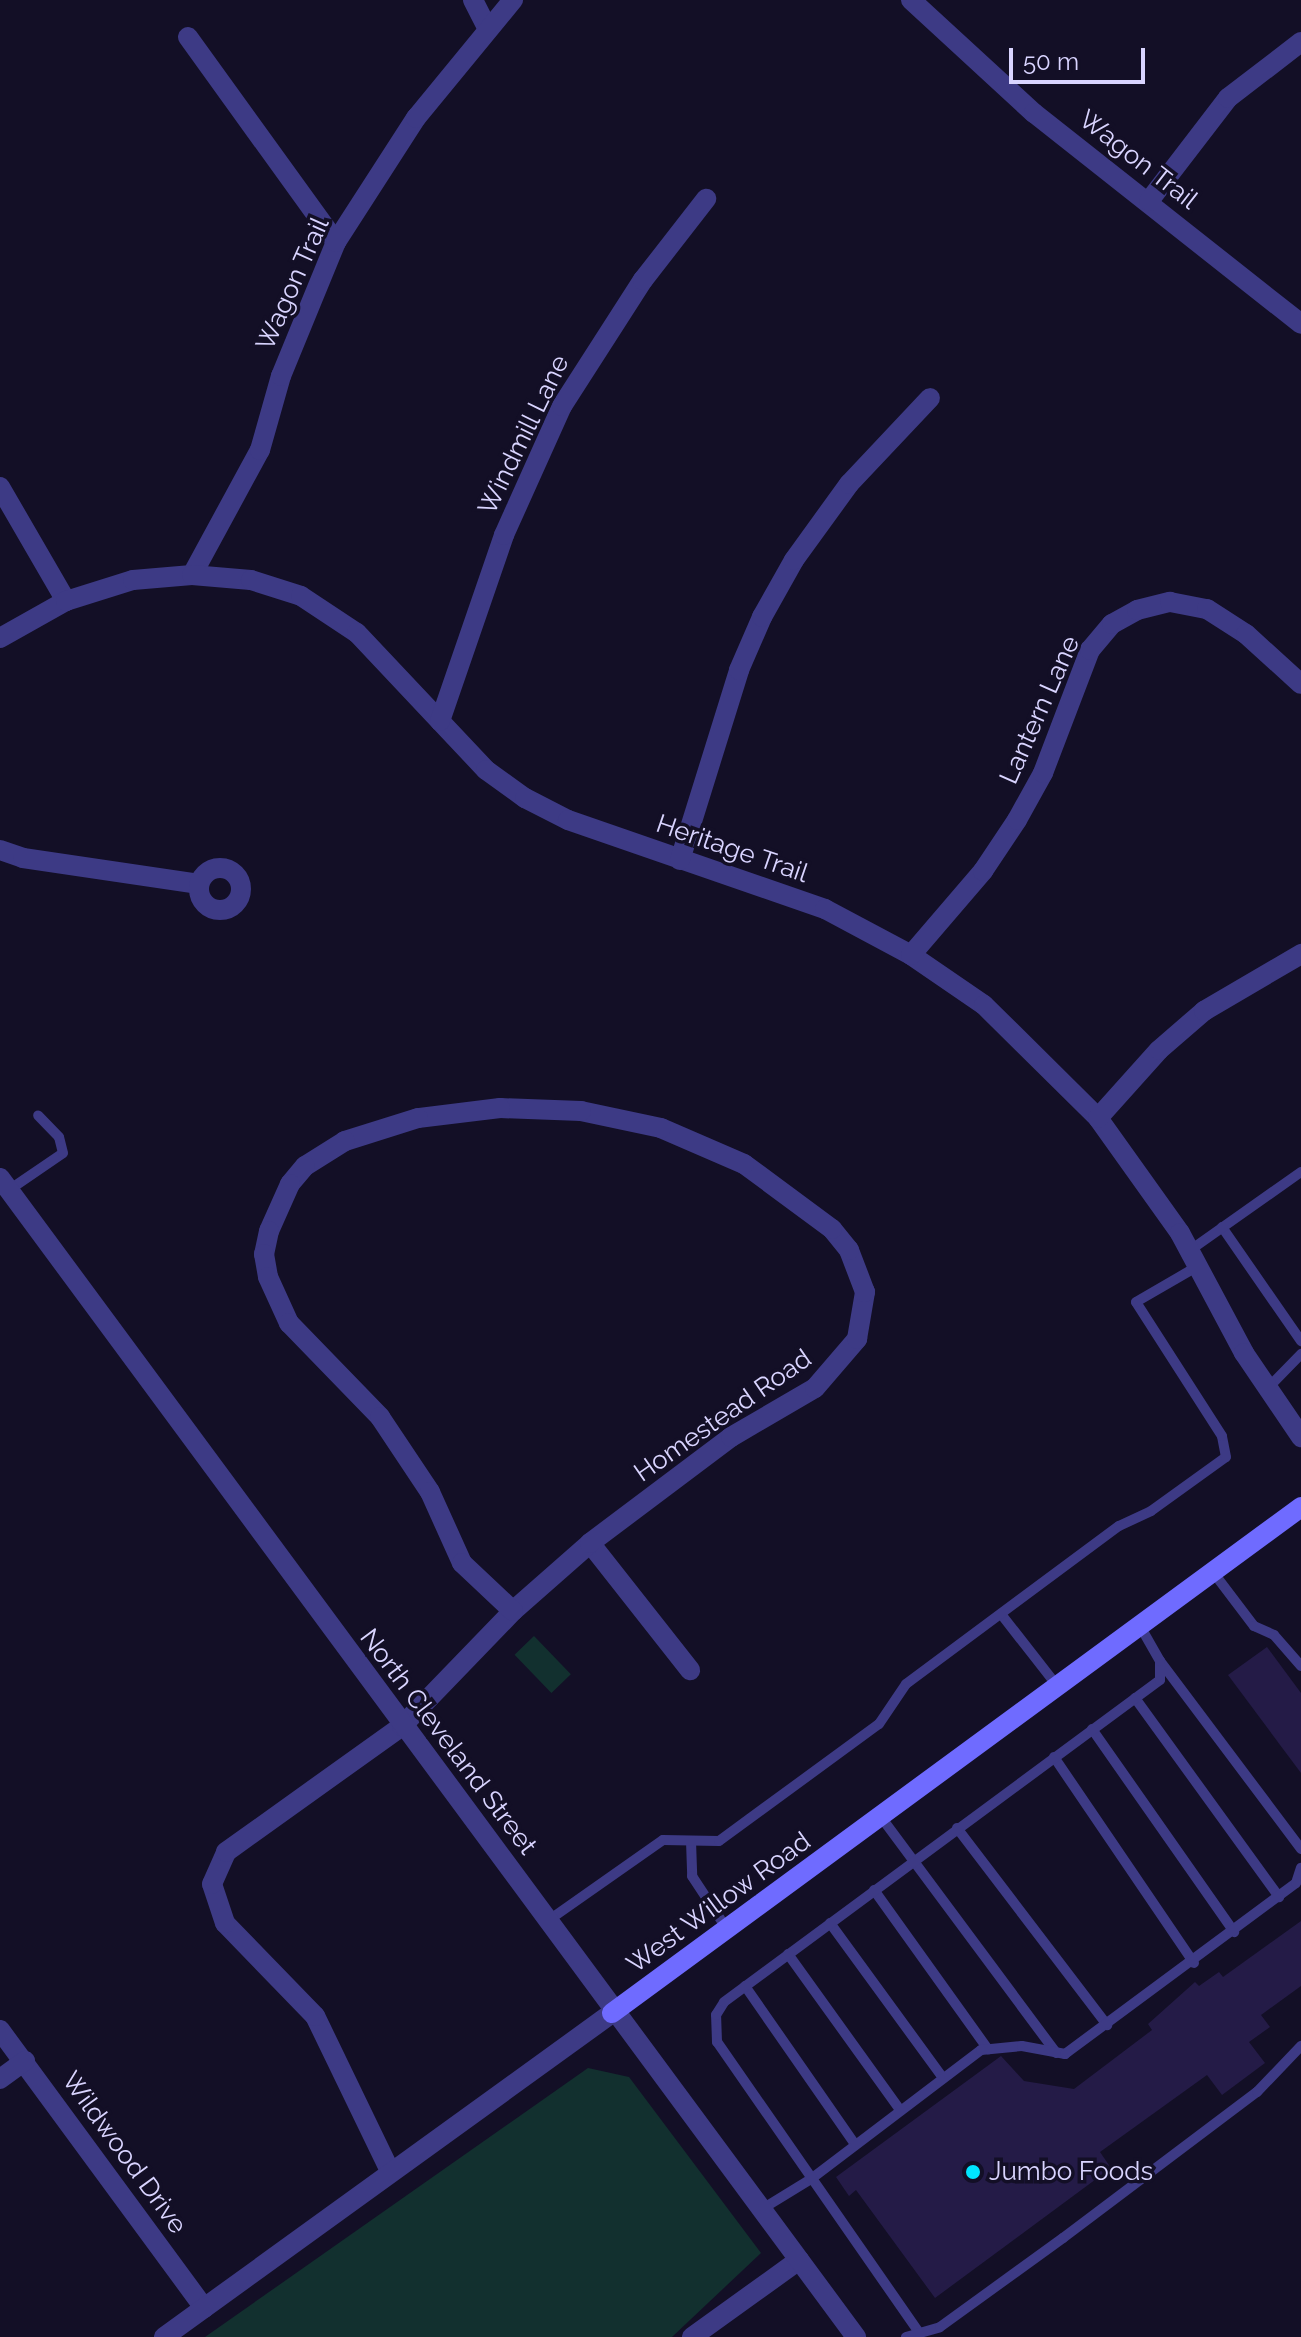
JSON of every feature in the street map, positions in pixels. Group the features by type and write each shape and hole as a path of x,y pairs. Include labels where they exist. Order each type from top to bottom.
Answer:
{"main road":[{"name":"West Willow Road","path":"612,2013 1301,1507"}],"street":[{"path":"473,0 487,27"},
{"name":"Wagon Trail","path":"192,575 260,450 281,376 336,242 416,118 487,27 513,0"},
{"name":"Wagon Trail","path":"921,4 1034,113 1301,324"},
{"path":"188,37 336,242"},
{"path":"1149,201 1228,98 1301,42"},
{"name":"Windmill Lane","path":"440,721 504,535 562,406 643,280 706,199"},
{"path":"680,860 739,670 762,617 794,560 849,484 930,398"},
{"path":"0,487 66,601"},
{"name":"Heritage Trail","path":"0,638 66,601 133,580 192,575 251,580 301,596 357,633 486,770 525,798 680,860 825,909 911,955 984,1005 1098,1118 1193,1258 1267,1389 1301,1437"},
{"name":"Lantern Lane","path":"911,955 983,871 1017,820 1043,773 1090,650 1112,624 1137,610 1170,602 1207,609 1246,634 1301,684"},
{"path":"0,850 23,858 199,884"},
{"path":"1098,1118 1159,1050 1204,1011 1301,954"},
{"name":"Homestead Road","path":"390,2171 315,2016 225,1923 212,1884 226,1852 402,1726 513,1611 590,1543 731,1437 831,1375 857,1339 865,1292 849,1250 811,1211 744,1164 661,1128 581,1111 500,1108 418,1118 345,1141 305,1166 277,1209 264,1254 275,1300 305,1344 380,1417 430,1492 462,1563 513,1611"},
{"name":"North Cleveland Street","path":"4,1184 402,1726 549,1920 612,2013 856,2337"},
{"path":"590,1543 690,1670"},
{"name":"West Willow Road","path":"164,2337 612,2013"},
{"name":"Wildwood Drive","path":"0,2030 204,2308"},
{"path":"0,2079 25,2061"},
{"path":"692,2337 799,2260"}],"lane":[{"path":"4,1184 65,1147 38,1115"},
{"path":"549,1920 663,1840 719,1841 879,1724 906,1684 1119,1526 1151,1511 1226,1457 1222,1436 1136,1302 1193,1258 1222,1227 1301,1172"},
{"path":"1222,1227 1301,1341"},
{"path":"1267,1389 1301,1354"},
{"path":"1213,1572 1254,1626 1274,1635 1301,1666"},
{"path":"1001,1614 1058,1687"},
{"path":"1140,1626 1160,1661 1301,1849"},
{"path":"918,2331 717,2042 716,2015 745,1986 1160,1680 1160,1661"},
{"path":"1135,1698 1279,1897"},
{"path":"1092,1729 1234,1932"},
{"path":"1054,1757 1194,1963"},
{"path":"881,1817 1056,2053"},
{"path":"957,1828 1107,2025"},
{"path":"691,1841 692,1876 729,1930"},
{"path":"762,2209 811,2179 943,2078 988,2049 1022,2046 1065,2054 1194,1963 1279,1897 1296,1883 1301,1868"},
{"path":"874,1890 988,2049"},
{"path":"830,1923 943,2078"},
{"path":"788,1954 900,2110"},
{"path":"745,1986 855,2144"},
{"path":"906,2337 940,2327 1063,2238 1257,2092 1301,2046"}],"green space":[{"path":"534,1636 571,1674 551,1693 515,1655"},
{"path":"588,2068 629,2077 761,2253 672,2337 205,2337"}],"building":[{"path":"1267,1647 1301,1693 1301,1773 1228,1675"},
{"name":"Jumbo Foods","path":"1301,1921 1301,1986 1261,2015 1270,2027 1249,2042 1265,2063 1222,2095 1207,2075 1100,2152 1111,2168 935,2298 856,2190 849,2196 836,2177 1001,2056 1024,2081 1074,2089 1152,2030 1148,2024 1195,1982 1199,1986 1219,1972 1223,1977"}],"place":[{"name":"Jumbo Foods","path":"973,2172"}]}
